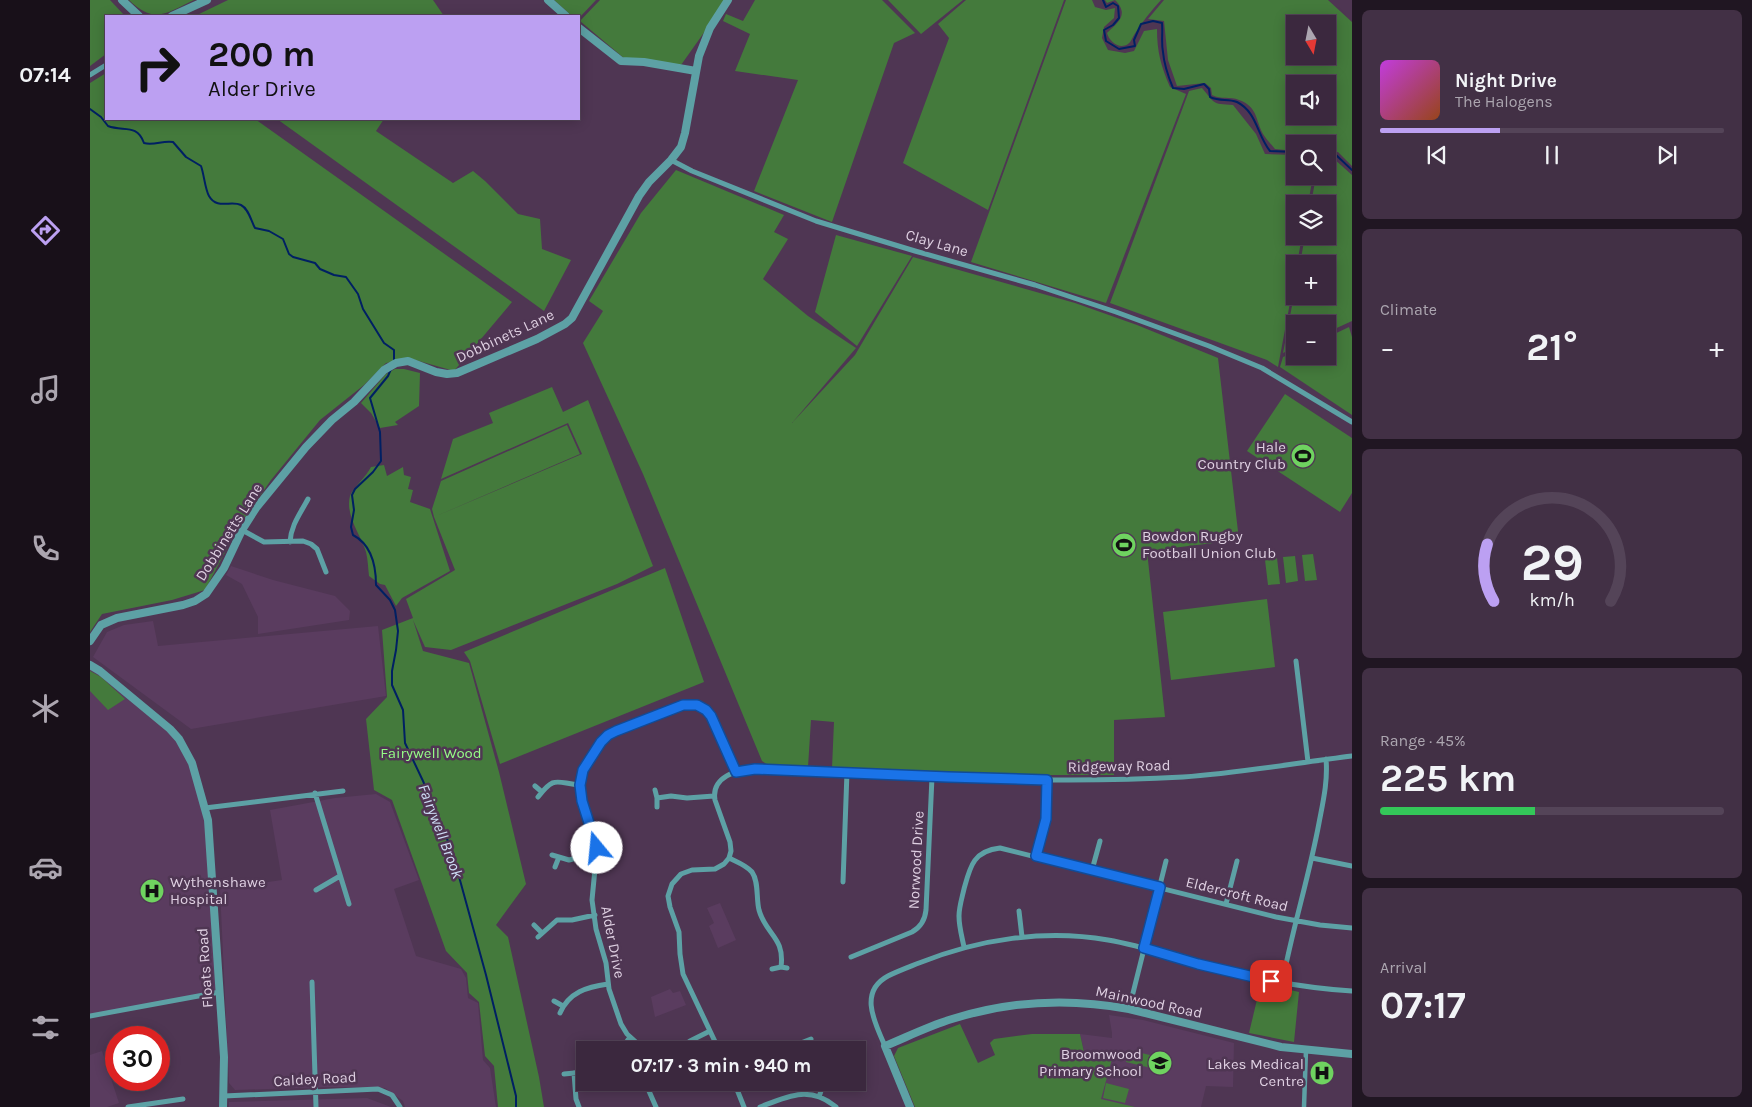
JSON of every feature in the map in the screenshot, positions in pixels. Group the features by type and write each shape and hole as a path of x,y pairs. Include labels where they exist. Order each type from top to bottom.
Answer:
{"street":[{"path":"122,0 139,15"},
{"path":"174,15 208,0"},
{"path":"548,0 565,15"},
{"path":"672,160 681,147 686,133 699,56 707,35 728,0"},
{"path":"580,29 621,61 644,62 696,71"},
{"path":"90,75 105,66"},
{"name":"Dobbinets Lane","path":"384,370 396,363 408,361 436,372 446,374 458,373 537,339 565,324 572,318 639,196 649,182 672,160"},
{"name":"Clay Lane","path":"672,160 692,171 816,221 1035,285 1209,346 1262,368 1352,422"},
{"name":"Dobbinetts Lane","path":"90,641 101,625 117,618 183,605 195,601 206,594 224,568 242,530 256,508 306,447 332,420 345,411 384,370"},
{"path":"290,542 290,531 308,499"},
{"path":"242,530 264,542 303,541 311,544 318,549 326,572"},
{"path":"1296,661 1308,762"},
{"name":"Floats Road","path":"90,665 121,687 170,729 179,739 192,763 208,820 224,1057 223,1107"},
{"name":"Alder Drive","path":"630,1037 621,1024 608,984 606,961 596,929 592,898 596,845 582,801 580,785 586,764 608,735 689,704 701,707 711,716 736,772"},
{"name":"Ridgeway Road","path":"736,772 755,769 1047,780 1182,777 1352,756"},
{"path":"1282,984 1295,920 1312,858 1326,784 1326,759"},
{"path":"715,1041 683,974 680,960 679,932 670,907 669,894 674,881 681,874 692,870 715,869 729,858 730,842 714,796 720,782 736,772"},
{"path":"843,882 847,772"},
{"name":"Norwood Drive","path":"851,957 912,932 919,927 924,919 932,777"},
{"path":"1036,856 1046,819 1047,780"},
{"path":"538,797 554,782 580,785"},
{"path":"535,786 542,792"},
{"path":"656,790 657,806"},
{"path":"205,808 342,791"},
{"path":"315,793 349,904"},
{"path":"657,798 671,796 688,798 714,796"},
{"path":"1092,870 1101,840"},
{"name":"Eldercroft Road","path":"964,947 960,925 960,909 970,870 974,861 985,852 1000,848 1295,920 1352,928"},
{"path":"552,855 569,860 581,857 596,859"},
{"path":"555,867 559,857"},
{"path":"729,858 745,866 754,876 760,912 766,926 777,940 781,950 781,967"},
{"path":"1312,858 1352,866"},
{"path":"1129,1009 1166,859"},
{"path":"1226,904 1238,860"},
{"path":"316,890 340,876"},
{"path":"1019,910 1022,937"},
{"path":"538,937 557,920 572,920 595,915"},
{"path":"534,925 542,932"},
{"path":"910,1107 875,1024 871,1008 872,993 879,983 892,974 935,956 964,947 1022,937 1082,936 1144,948 1198,964 1282,984 1352,991"},
{"path":"772,968 787,968"},
{"path":"312,982 316,1107"},
{"path":"560,1013 563,1006 582,990 608,984"},
{"path":"90,1016 220,992"},
{"path":"554,1001 563,1006"},
{"name":"Mainwood Road","path":"885,1046 948,1020 1003,1007 1033,1003 1069,1002 1129,1009 1247,1039 1306,1050 1352,1054"},
{"path":"690,1041 710,1031"},
{"path":"627,1041 630,1037 635,1041"},
{"path":"803,1041 810,1038"},
{"path":"1304,1107 1306,1050"},
{"path":"564,1074 574,1073 576,1099 580,1107"},
{"name":"Caldey Road","path":"224,1096 316,1093 378,1088 392,1096 400,1107"},
{"path":"650,1091 656,1107"},
{"path":"738,1091 744,1107"},
{"path":"819,1097 821,1091"},
{"path":"652,1096 658,1093"},
{"path":"760,1107 792,1095 808,1094 819,1097 836,1107"},
{"path":"128,1107 183,1099"}],"shaded area":[{"path":"231,566 273,580 335,596 350,611 349,620 258,634 258,617 242,584 226,575"},
{"path":"153,621 158,646 378,626 386,696 191,729 93,657 107,632 124,625"},
{"name":"Wythenshawe Hospital","path":"90,665 170,729 192,763 208,820 220,992 90,1016"},
{"path":"376,794 390,802 419,880 394,889 416,956 461,969 466,978 468,998 478,1003 483,1060 490,1068 496,1107 405,1107 403,1101 385,1088 330,1087 235,1090 229,1083 220,889 282,880 270,810 335,798"},
{"path":"720,903 736,940 718,948 709,926 714,923 707,908"},
{"path":"670,989 673,993 680,991 686,1005 655,1017 651,997"},
{"name":"Broomwood Primary School","path":"1109,1015 1143,1020 1234,1043 1233,1087 1206,1086 1201,1107 1042,1107 1089,1073 1080,1034 1112,1038"},
{"path":"102,1051 105,1060 105,1091 115,1091 119,1103 107,1107 90,1107 90,1055"},
{"path":"367,1098 391,1107 229,1107 229,1102"}],"green space":[{"path":"90,0 110,0 124,15 105,15 105,55 90,66"},
{"path":"129,0 194,0 168,12 154,14 138,8"},
{"path":"228,0 433,0 443,15 197,15"},
{"path":"554,0 596,0 580,17 580,15 571,15"},
{"path":"600,0 724,0 715,17 681,65 625,59 580,21"},
{"path":"755,0 882,0 915,33 894,43 832,222 754,191 798,80 735,71 750,34 723,21 726,14 743,21"},
{"path":"888,0 963,0 921,34"},
{"path":"966,0 1064,0 988,210 903,163 949,38 938,24"},
{"path":"1066,0 1092,0 1095,7 1106,10 1115,8 1114,18 1104,27 1102,38 1108,50 1125,53 1134,51 1144,31 1157,29 1160,59 1170,87 1186,94 1106,303 971,262"},
{"path":"1115,0 1161,0 1125,46 1115,44 1107,33 1118,22 1122,14"},
{"path":"1164,0 1328,0 1352,22 1352,166 1336,152 1336,135 1286,135 1286,150 1275,149 1263,134 1250,106 1236,99 1212,95 1211,88 1205,83 1177,86 1168,60 1164,21 1148,19"},
{"path":"105,74 105,120 256,120 512,302 454,371 412,359 386,363 364,385 320,420 271,480 238,528 205,590 172,600 102,614 90,632 90,83"},
{"path":"1202,88 1214,102 1233,105 1256,134 1265,154 1286,155 1286,185 1311,185 1310,195 1286,195 1286,245 1300,245 1299,255 1286,255 1286,305 1290,305 1288,315 1286,315 1278,367 1267,360 1110,303 1189,91"},
{"path":"278,120 383,120 376,131 453,183 473,171 518,214 540,219 542,249 571,260 544,311"},
{"path":"1336,161 1352,175 1352,321 1336,328 1336,315 1290,315 1292,305 1336,305 1336,255 1302,255 1303,245 1336,245 1336,195 1313,195 1314,185 1336,185"},
{"path":"676,170 784,215 774,232 788,239 763,279 808,316 856,348 792,423 855,355 913,257 1075,303 1137,325 1218,358 1239,540 1147,551 1165,717 1114,720 1114,775 1031,775 832,768 834,722 811,720 808,767 768,765 762,761 643,474 583,343 603,311 589,301 641,213"},
{"path":"836,235 912,256 857,346 815,312"},
{"path":"1349,327 1352,337 1352,415 1280,367 1283,357 1286,356 1286,365 1336,365 1336,333"},
{"path":"1286,337 1286,352 1283,353"},
{"path":"395,369 420,373 419,406 395,422 398,425 380,428 371,413 361,403 386,374"},
{"name":"Fairywell Wood","path":"552,387 563,412 588,400 653,566 617,584 451,650 425,647 413,620 423,651 469,663 499,772 526,884 496,925 508,937 544,1107 498,1107 494,1066 485,1056 479,1002 469,993 467,973 446,951 392,800 374,790 366,719 387,697 382,630 413,618 406,599 455,570 434,517 582,454 568,423 441,479 453,439 493,423 489,413"},
{"path":"1285,394 1352,438 1352,493 1340,512 1247,451"},
{"path":"567,425 580,454 434,517 432,509 441,481"},
{"path":"384,465 387,476 403,467 404,475 411,477 408,489 413,490 410,502 430,509 450,571 402,598 396,606 385,585 380,584 369,576 366,552 354,525 349,503 350,496 371,467"},
{"path":"1313,554 1317,580 1305,581 1302,555"},
{"path":"1295,556 1298,581 1286,583 1283,557"},
{"path":"1277,558 1280,584 1268,585 1265,560"},
{"path":"665,568 704,682 500,764 470,661 464,652"},
{"path":"1267,599 1275,667 1171,680 1163,612"},
{"path":"90,671 101,677 125,699 108,710 90,691"},
{"path":"1261,983 1299,992 1294,1042 1249,1033"},
{"path":"960,1024 978,1063 995,1055 990,1043 994,1039 1032,1034 1080,1034 1084,1052 1101,1054 1100,1058 1112,1059 1101,1099 1135,1107 915,1107 894,1056 898,1048"},
{"path":"1129,1050 1154,1056 1151,1068 1126,1062"},
{"path":"1106,1083 1129,1089 1125,1103 1103,1098"}],"waterway":[{"path":"1103,0 1106,7 1113,3 1118,6 1119,18 1113,25 1104,30 1106,41 1119,49 1135,46 1134,40 1141,24 1153,21 1162,23 1162,45 1166,70 1173,88 1184,89 1204,84 1209,89 1210,97 1237,102 1249,112 1270,151 1286,152"},
{"name":"Fairywell Brook","path":"90,109 101,117 108,126 129,129 138,133 144,143 173,142 186,157 201,166 208,193 212,200 220,204 233,203 241,205 248,212 255,228 269,231 283,239 289,254 293,257 315,263 320,269 334,275 346,277 358,294 363,309 384,343 394,350 394,362"},
{"path":"1336,155 1352,170"},
{"name":"Fairywell Brook","path":"391,369 388,376 370,398 380,432 381,461 373,472 355,489 352,495 354,510 351,527 353,535 365,544 369,550 374,563 376,585 390,600 395,610 398,631 392,671 392,685 403,710 405,743 452,851 486,975 516,1096 516,1107"}],"place":[{"name":"Hale Country Club","path":"1303,456"},
{"name":"Bowdon Rugby Football Union Club","path":"1124,545"},
{"name":"Wythenshawe Hospital","path":"152,891"},
{"name":"Broomwood Primary School","path":"1160,1063"},
{"name":"Lakes Medical Centre","path":"1322,1073"}],"route":[{"path":"597,848 580,793 581,777 586,764 608,735 680,706 694,704 706,710 711,716 736,772 755,769 1047,780 1046,819 1036,856 1160,887 1144,948 1198,964 1271,981"}]}
